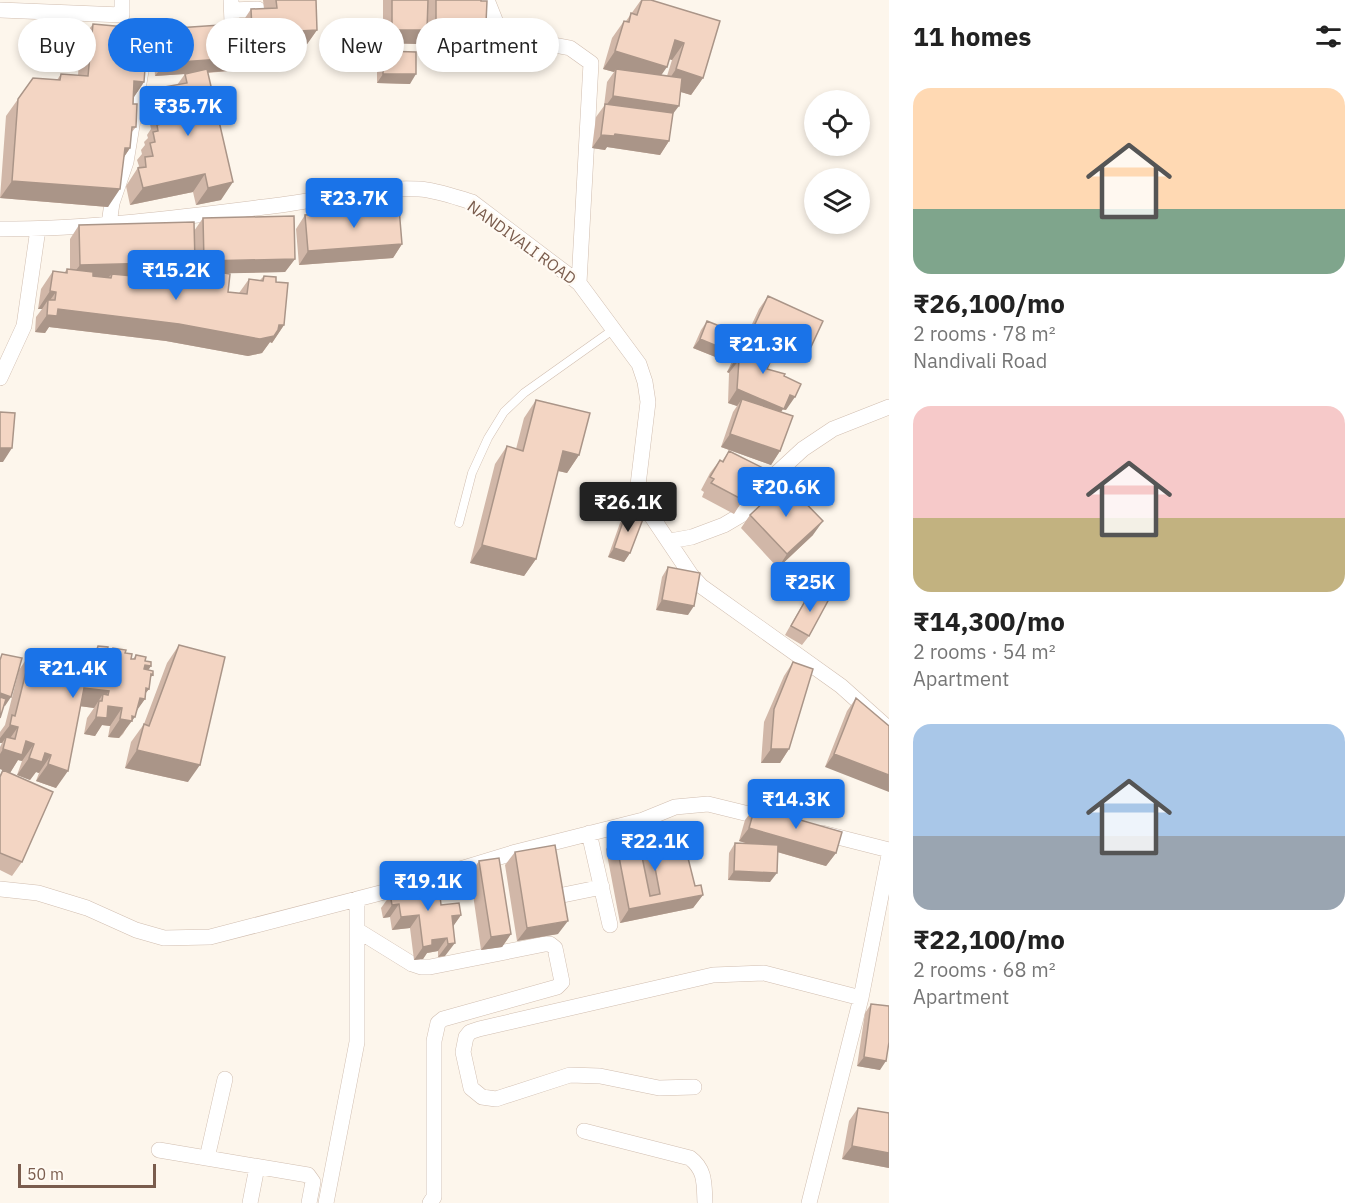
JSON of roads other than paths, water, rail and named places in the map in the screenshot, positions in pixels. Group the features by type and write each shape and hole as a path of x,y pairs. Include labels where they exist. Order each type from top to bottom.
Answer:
{"street":[{"path":"0,10 122,15 122,0"},
{"path":"487,0 501,35 570,48 591,63 579,284"},
{"path":"232,5 258,9"},
{"path":"109,224 112,203 126,162 141,72"},
{"name":"NANDIVALI ROAD","path":"0,229 109,224 267,207 385,190 419,189 472,202 579,284 639,364 648,402 638,485 644,504 691,575 701,586 841,686 889,729"},
{"path":"0,378 24,326 38,229"},
{"path":"670,541 692,537 724,525 741,515 777,473 803,449 833,429 889,407"},
{"path":"0,889 38,893 77,905 136,930 164,938 210,937 388,891 516,852 643,820 675,807 708,804 787,824"},
{"path":"810,830 889,849"},
{"path":"589,833 610,925"},
{"path":"809,1203 861,998 889,855"},
{"path":"564,895 602,887"},
{"path":"326,1203 357,1042 357,899"},
{"path":"357,930 412,964 421,967 545,944 555,948 562,978 561,985 443,1019 438,1023 434,1041 434,1197 430,1203"},
{"path":"694,1087 659,1088 600,1076 570,1075 496,1099 482,1097 471,1088 463,1052 464,1043 470,1032 479,1029 712,975 764,973 861,998"},
{"path":"207,1158 225,1079"},
{"path":"584,1131 690,1158 698,1164 704,1175 705,1203"},
{"path":"159,1150 308,1175 313,1182 309,1203"},
{"path":"250,1203 257,1167"}],"lane":[{"path":"459,522 472,473 488,438 504,412 524,393 614,329"}]}
